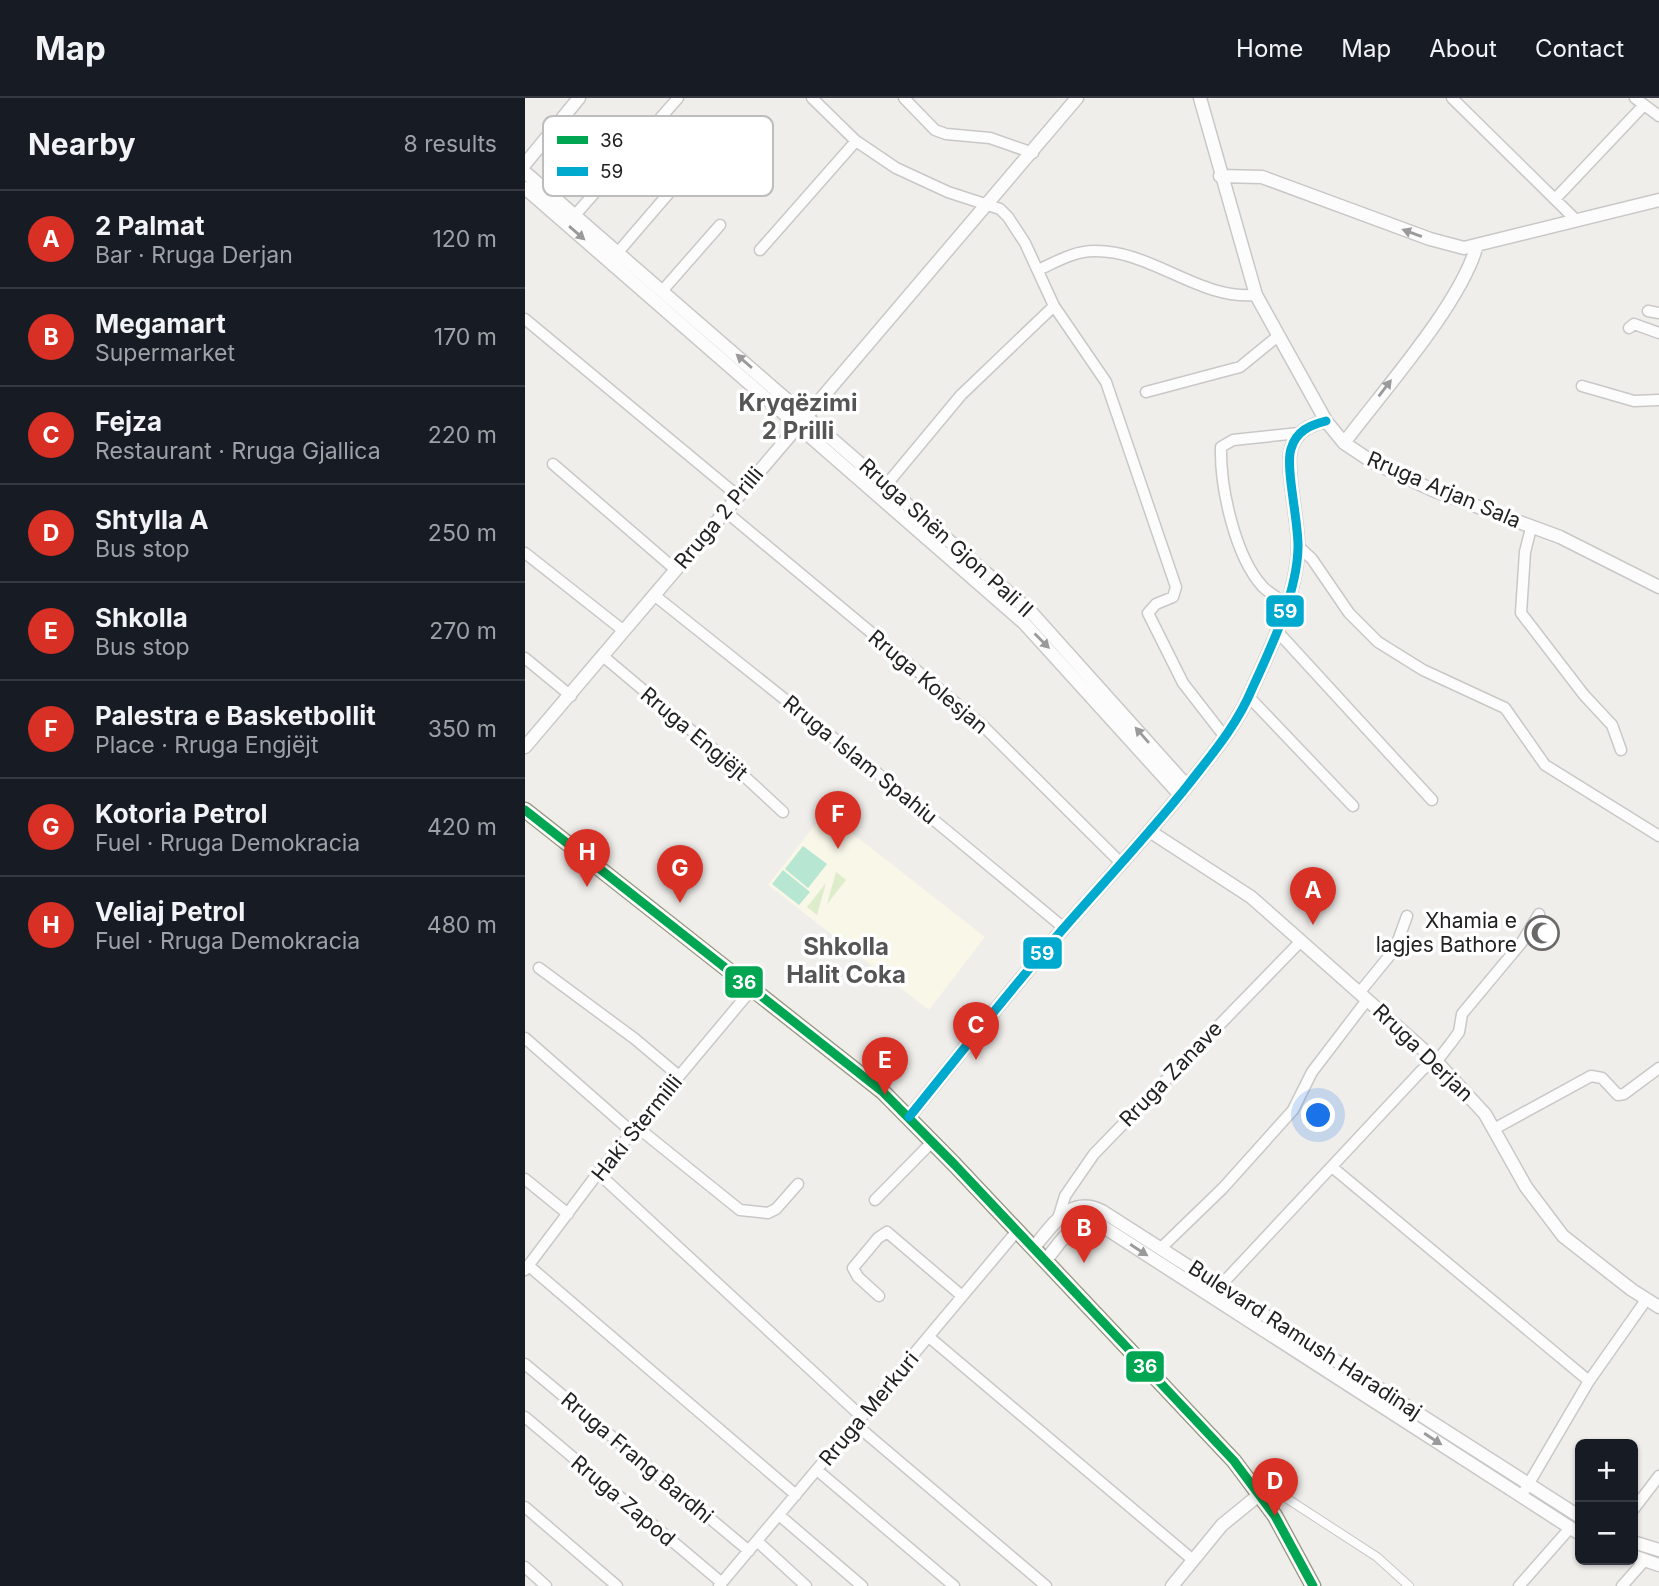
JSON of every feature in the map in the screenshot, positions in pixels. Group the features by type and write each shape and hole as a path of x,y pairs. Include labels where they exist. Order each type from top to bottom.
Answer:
{"main road":[{"path":"525,810 850,1065 933,1141 1234,1461 1260,1494 1313,1586"}],"street":[{"path":"566,116 579,98"},
{"path":"662,116 678,98"},
{"path":"812,98 856,141 877,156 922,181 988,204 1008,217 1038,270 1054,306 1106,382 1176,587 1177,594 1156,604 1148,613 1183,683 1225,737"},
{"path":"904,98 935,130 946,134 990,138 1033,153"},
{"name":"Rruga 2 Prilli","path":"525,747 1033,153 1077,98"},
{"name":"Rruga Arjan Sala","path":"1200,98 1256,295 1326,421 1344,443 1374,463 1617,563 1659,587"},
{"path":"1452,98 1576,220"},
{"path":"1556,198 1650,107"},
{"path":"760,250 856,141"},
{"path":"525,172 543,147"},
{"name":"Rruga Shën Gjon Pali II","path":"525,172 543,187"},
{"path":"1220,176 1262,177 1452,247 1477,245 1659,200"},
{"name":"Rruga Shën Gjon Pali II","path":"525,188 802,420 887,484 1055,636 1184,790"},
{"name":"Rruga Shën Gjon Pali II","path":"554,196 663,290 1024,622 1184,790"},
{"path":"576,214 592,196"},
{"path":"619,251 666,196"},
{"path":"663,290 720,225"},
{"path":"1344,443 1445,306 1472,263 1477,245"},
{"path":"1038,270 1081,252 1109,252 1143,261 1194,284 1230,294 1256,295"},
{"path":"887,484 961,395 1054,306"},
{"path":"525,319 738,496"},
{"path":"1629,328 1633,324 1659,332"},
{"path":"1146,392 1240,367 1278,336"},
{"path":"1582,386 1634,401 1659,400"},
{"path":"909,1118 1064,928 1151,832 1225,737 1249,697 1297,568 1299,546 1289,464 1290,449 1299,433 1311,424 1326,421"},
{"path":"1285,603 1258,580 1237,537 1229,510 1221,447 1233,440 1299,433"},
{"path":"553,464 676,570"},
{"name":"Rruga Kolesjan","path":"725,511 981,724 1122,864"},
{"path":"1531,528 1525,552 1521,613 1584,695 1612,725 1621,750"},
{"path":"1299,546 1312,559 1349,613 1378,642 1423,670 1505,708 1545,765 1659,836"},
{"path":"525,553 624,631"},
{"name":"Rruga Islam Spahiu","path":"654,595 876,772 1064,928"},
{"path":"1276,630 1433,800"},
{"name":"Rruga Engjëjt","path":"604,657 720,754 783,812"},
{"path":"525,658 571,696"},
{"path":"1249,697 1353,806"},
{"name":"Rruga Derjan","path":"1151,832 1251,897 1435,1060 1473,1099 1494,1129 1527,1187 1563,1236 1646,1300 1659,1307"},
{"path":"1210,1296 1435,1060 1459,1032 1462,1014 1522,942 1539,914"},
{"path":"1161,1248 1223,1188 1293,1110 1312,1073 1395,949 1407,916"},
{"name":"Rruga Zanave","path":"1058,1219 1065,1196 1094,1153 1301,941"},
{"path":"539,968 635,1039 678,1076"},
{"name":"Haki Stermilli","path":"527,1268 598,1173 752,989"},
{"path":"525,1038 634,1130 740,1210 768,1213 776,1209 798,1184"},
{"path":"1494,1129 1591,1076 1602,1078 1618,1095 1624,1094 1659,1068"},
{"path":"875,1200 933,1141"},
{"path":"1332,1167 1589,1381"},
{"path":"598,1173 859,1421 1046,1586"},
{"path":"525,1179 568,1214"},
{"name":"Bulevard Ramush Haradinaj","path":"1034,1247 1058,1219 1072,1208 1093,1207 1221,1285 1525,1490 1575,1531"},
{"path":"1046,1260 1071,1231 1058,1219"},
{"name":"Bulevard Ramush Haradinaj","path":"1071,1231 1083,1222 1099,1224 1210,1296 1525,1490 1575,1515"},
{"name":"Rruga Merkuri","path":"721,1585 1017,1231"},
{"path":"879,1296 858,1277 853,1268 878,1238 887,1232 962,1296"},
{"path":"527,1268 796,1495"},
{"path":"1525,1490 1589,1381 1646,1300"},
{"path":"929,1337 1193,1560"},
{"name":"Rruga Frang Bardhi","path":"525,1364 749,1551"},
{"name":"Rruga Zapod","path":"525,1417 721,1585"},
{"path":"817,1470 954,1586"},
{"path":"1638,1503 1659,1476"},
{"path":"1172,1586 1229,1518 1260,1494"},
{"path":"1283,1496 1377,1557 1409,1586"},
{"path":"525,1507 617,1586"},
{"path":"779,1515 862,1586"},
{"path":"1519,1586 1575,1531"},
{"path":"757,1541 806,1586"},
{"path":"1638,1544 1659,1550"},
{"path":"1622,1586 1639,1558 1659,1565"},
{"path":"525,1567 546,1586"}],"shaded area":[{"path":"825,812 985,937 929,1010 768,885"}],"green space":[{"path":"803,846 827,864 808,888 785,869"},
{"path":"783,870 810,892 799,905 772,884"},
{"path":"836,872 846,880 827,904"},
{"path":"826,883 817,915 807,907"},
{"path":"1226,1294 1518,1481 1515,1486 1223,1299"}],"transit line":[{"name":"59","path":"909,1117 1043,952 1173,804 1239,715 1275,638 1297,565 1291,449 1304,430 1326,421"},
{"name":"36","path":"525,810 883,1092 1234,1461 1275,1516 1313,1586"}],"place":[{"name":"Palestra e Basketbollit","path":"838,849"},
{"name":"Veliaj Petrol","path":"587,887"},
{"name":"Kotoria Petrol","path":"680,903"},
{"name":"2 Palmat","path":"1313,925"},
{"name":"Xhamia e lagjes Bathore","path":"1542,933"},
{"name":"Fejza","path":"976,1060"},
{"name":"Shkolla","path":"885,1095"},
{"name":"Megamart","path":"1084,1263"},
{"name":"Shtylla A","path":"1275,1516"}],"district":[{"name":"Kryqëzimi 2 Prilli","path":"798,417"},
{"name":"Shkolla Halit Coka","path":"846,961"}]}
